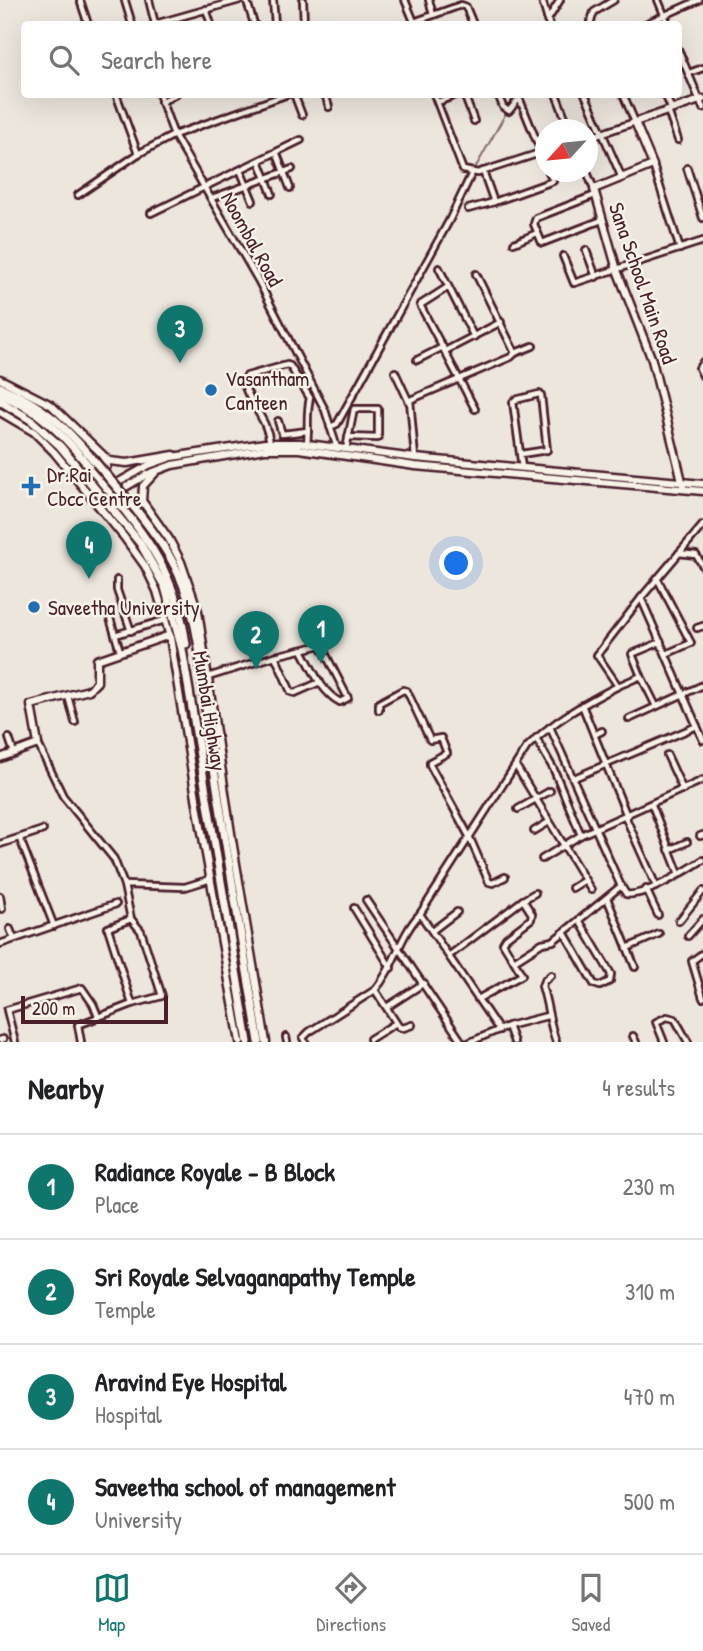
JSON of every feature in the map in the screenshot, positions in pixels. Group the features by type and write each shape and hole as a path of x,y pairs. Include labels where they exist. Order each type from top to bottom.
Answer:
{"highway":[{"path":"0,387 50,413 69,432 168,552 179,574 192,611 259,1042"},
{"path":"0,394 46,421 98,464 110,492 149,540 170,579 181,615 190,693"},
{"name":"Mumbai Highway","path":"0,401 31,420 53,439 147,552 171,603 180,634 190,693 231,968 236,978 248,1042"}],"street":[{"path":"80,0 87,21"},
{"path":"149,0 154,21"},
{"path":"165,21 221,2 241,0 247,2 253,21"},
{"path":"273,0 275,21"},
{"path":"303,0 304,21"},
{"path":"405,0 413,21"},
{"path":"429,0 433,15"},
{"path":"542,0 547,21"},
{"path":"549,21 561,0"},
{"path":"591,21 594,12 614,0"},
{"path":"657,0 667,21"},
{"path":"654,21 689,2 699,0"},
{"path":"125,1 131,21"},
{"path":"419,21 460,3 466,7 472,21"},
{"path":"206,9 210,21"},
{"path":"682,58 702,100 703,108"},
{"path":"689,74 703,68"},
{"path":"117,98 138,154"},
{"name":"Noombal Road","path":"160,98 174,135 261,285 325,410 339,456"},
{"path":"161,102 168,98"},
{"path":"78,195 138,154 174,135 275,98"},
{"path":"296,98 302,115"},
{"path":"326,98 329,107"},
{"path":"436,98 463,170 472,173 483,171 535,155"},
{"path":"438,102 448,98"},
{"path":"465,98 474,121"},
{"path":"500,98 507,111 511,111 520,100 535,134"},
{"path":"558,98 566,119"},
{"path":"587,98 622,178"},
{"path":"624,98 653,166 680,250"},
{"path":"666,98 678,140"},
{"path":"598,134 702,100"},
{"path":"151,214 301,139"},
{"path":"278,154 290,188"},
{"path":"260,163 272,194"},
{"path":"603,220 545,243 540,242 534,224 536,218 653,166"},
{"path":"687,168 703,218"},
{"path":"212,198 292,169"},
{"path":"483,171 494,202"},
{"path":"241,172 253,201"},
{"path":"330,427 337,424 449,221 472,173"},
{"path":"468,209 550,182"},
{"name":"Sana School Main Road","path":"591,182 617,270 652,360 683,485"},
{"path":"514,243 537,233"},
{"path":"563,256 574,283 703,241"},
{"path":"586,250 596,277"},
{"path":"439,268 474,337"},
{"path":"476,274 515,353"},
{"path":"448,287 420,305 475,409"},
{"path":"417,360 447,350 501,322"},
{"path":"410,402 421,394 460,380 533,346"},
{"path":"703,362 699,368 703,376"},
{"path":"270,443 254,400 248,398 243,380 247,376 284,365 290,366 310,398 307,409 307,444"},
{"path":"395,372 410,402 415,458"},
{"path":"0,379 51,405 70,421 98,464 183,456 270,443 307,444 415,458 683,485 703,491"},
{"path":"521,454 547,450 539,394 513,402 522,467"},
{"path":"346,449 348,437 355,408 378,409 379,437 348,437"},
{"path":"0,412 23,425 47,444 116,527 145,566 157,591 170,635 211,879 231,968 240,1042"},
{"path":"278,421 282,434 308,431"},
{"path":"110,492 167,466 265,449 299,449 415,466 683,485 703,484"},
{"path":"110,492 149,465 183,456"},
{"path":"167,466 145,482 142,501 169,539 187,576 198,611 227,826 266,1042"},
{"path":"618,686 597,655 657,578 703,525"},
{"path":"695,534 703,537"},
{"path":"678,553 696,555 703,566"},
{"path":"657,578 691,642 666,654"},
{"path":"117,580 117,590 131,631"},
{"path":"641,598 703,740"},
{"path":"109,615 120,651"},
{"path":"115,635 166,620"},
{"path":"81,1042 78,1026 98,1016 162,996 141,931 131,919 124,885 114,859 58,788 38,744 31,705 94,687 97,682 96,660 170,635"},
{"path":"656,706 632,654 661,642"},
{"path":"208,677 275,656 321,645 348,698 340,702 332,698 303,650"},
{"path":"275,656 291,692 295,694 320,682"},
{"path":"305,1042 303,1038 309,1032 375,990 391,969 407,928 420,914 527,747 582,705 641,676"},
{"path":"629,719 703,685"},
{"path":"380,710 379,703 403,690 407,691 430,740 441,738 447,752 430,762 430,765 469,836 489,882 493,883 505,877"},
{"path":"68,695 75,722"},
{"path":"582,705 656,886"},
{"path":"574,778 697,726"},
{"path":"550,727 621,887 630,895 656,886 703,860"},
{"path":"594,735 602,731"},
{"path":"9,738 14,753"},
{"path":"536,738 554,770 581,835"},
{"path":"0,758 38,744"},
{"path":"667,755 683,790"},
{"path":"515,766 591,890"},
{"path":"542,859 581,835 703,780"},
{"path":"518,809 550,791"},
{"path":"652,804 679,874"},
{"path":"534,831 549,822"},
{"path":"0,844 43,830"},
{"path":"20,839 54,926"},
{"path":"669,850 687,842"},
{"path":"124,885 184,887 211,879"},
{"path":"572,888 584,880"},
{"path":"514,961 542,943 553,941 621,887"},
{"path":"646,889 658,915"},
{"path":"679,921 703,891"},
{"path":"450,955 535,893"},
{"path":"0,896 2,909"},
{"path":"607,898 635,967"},
{"path":"366,900 462,1042"},
{"path":"478,999 522,975 503,943 531,919 532,914 523,900"},
{"path":"0,944 116,904"},
{"path":"354,908 391,969"},
{"path":"432,931 457,912"},
{"path":"420,914 499,1030"},
{"path":"131,919 107,928 132,1004"},
{"path":"564,932 594,985 600,986 610,981 611,974 579,919"},
{"path":"688,936 703,919"},
{"path":"9,929 14,939"},
{"path":"627,948 659,934"},
{"path":"703,953 692,961 703,998"},
{"path":"551,975 542,986 549,1006 547,1016 556,1042"},
{"path":"387,1007 424,983"},
{"path":"0,1007 7,1010 82,988 98,1016"},
{"path":"375,990 401,1028 412,1025"},
{"path":"7,1010 15,1042"},
{"path":"473,1041 508,1026 547,1016"},
{"path":"664,1042 656,1022 667,1017 675,1019 688,1042"},
{"path":"370,1039 397,1023"},
{"path":"508,1026 514,1042"},
{"path":"633,1035 636,1042"}],"waterway":[{"path":"508,108 514,98"},
{"path":"473,172 506,113"},
{"path":"359,378 450,214"}],"place":[{"name":"Aravind Eye Hospital","path":"180,363"},
{"name":"Vasantham Canteen","path":"211,390"},
{"name":"Dr.Rai Cbcc Centre","path":"31,486"},
{"name":"Saveetha school of management","path":"89,579"},
{"name":"Saveetha University","path":"34,607"},
{"name":"Radiance Royale - B Block","path":"321,663"},
{"name":"Sri Royale Selvaganapathy Temple","path":"256,669"}]}
